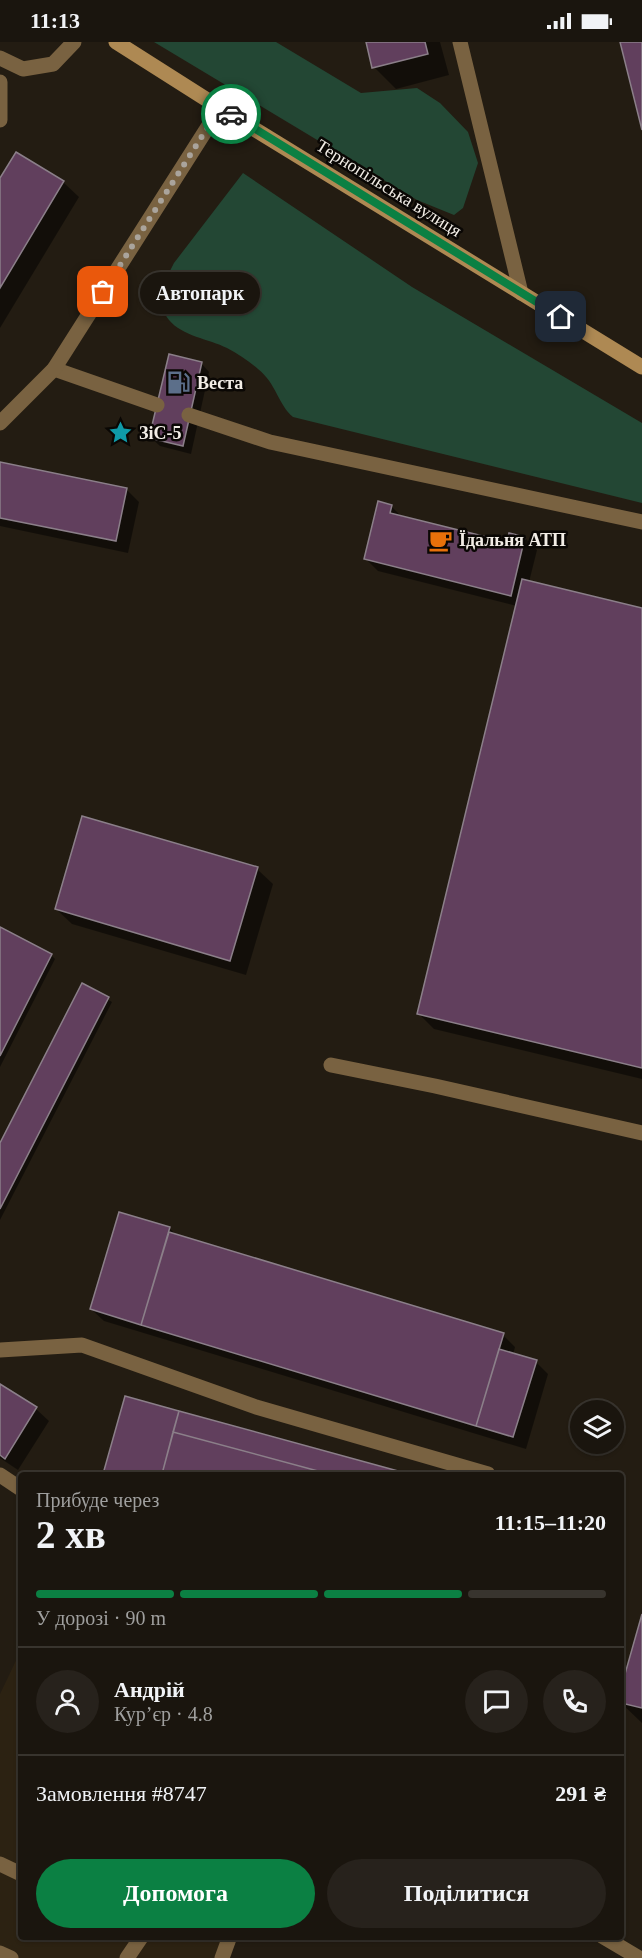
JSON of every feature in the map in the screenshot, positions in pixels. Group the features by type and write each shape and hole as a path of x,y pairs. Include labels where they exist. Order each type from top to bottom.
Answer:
{"main road":[{"name":"Тернопільська вулиця","path":"116,42 642,367"}],"street":[{"path":"0,58 23,69 53,64 74,42"},
{"path":"460,42 521,292"},
{"path":"0,82 0,120"},
{"path":"0,423 54,369 220,108"},
{"path":"54,369 157,405"},
{"path":"189,415 270,442 642,522"},
{"path":"331,1065 642,1133"},
{"path":"0,1350 82,1345 256,1407 481,1472"},
{"path":"0,1475 18,1487"},
{"path":"0,1864 18,1873"},
{"path":"127,1958 139,1940"},
{"path":"222,1958 229,1940"},
{"path":"609,1940 639,1958"},
{"path":"0,1953 11,1958"}],"shaded area":[{"path":"18,1656 18,1940 229,1940 222,1958 0,1958 0,1694"}],"green space":[{"path":"154,42 276,42 361,93 417,88 440,103 468,132 478,163 463,208 454,215 417,200"},
{"path":"243,173 412,287 642,423 642,503 293,417 284,407 269,381 251,363 227,348 188,334 174,325 165,314 162,299 171,269"}],"building":[{"path":"366,42 425,42 428,54 372,68"},
{"path":"620,42 642,42 642,130"},
{"path":"16,152 64,181 0,288 0,178"},
{"path":"169,354 202,362 183,446 149,438"},
{"path":"0,462 127,488 116,541 0,518"},
{"path":"378,501 392,505 390,513 507,542 509,533 525,537 511,596 364,559"},
{"path":"522,579 642,608 642,1068 417,1014"},
{"path":"82,816 258,867 230,961 55,909"},
{"path":"0,927 52,954 0,1056"},
{"path":"82,983 109,997 0,1209 0,1143"},
{"path":"119,1212 170,1227 141,1325 90,1309"},
{"path":"169,1232 504,1333 476,1426 141,1325"},
{"path":"499,1349 537,1360 513,1437 476,1426"},
{"path":"0,1384 37,1407 5,1459 0,1455"},
{"path":"125,1396 179,1411 163,1472 104,1472"},
{"path":"179,1411 402,1472 322,1472 173,1432"},
{"path":"173,1432 322,1472 163,1472"},
{"path":"642,1614 642,1708 624,1704 624,1677"}],"way so far":[{"path":"103,292 220,108 231,114"}],"place":[{"name":"Автопарк","path":"103,292"},
{"name":"Веста","path":"179,383"},
{"name":"ЗіС-5","path":"121,433"},
{"name":"Їдальня АТП","path":"441,540"}],"route":[{"path":"231,114 561,317"}]}
